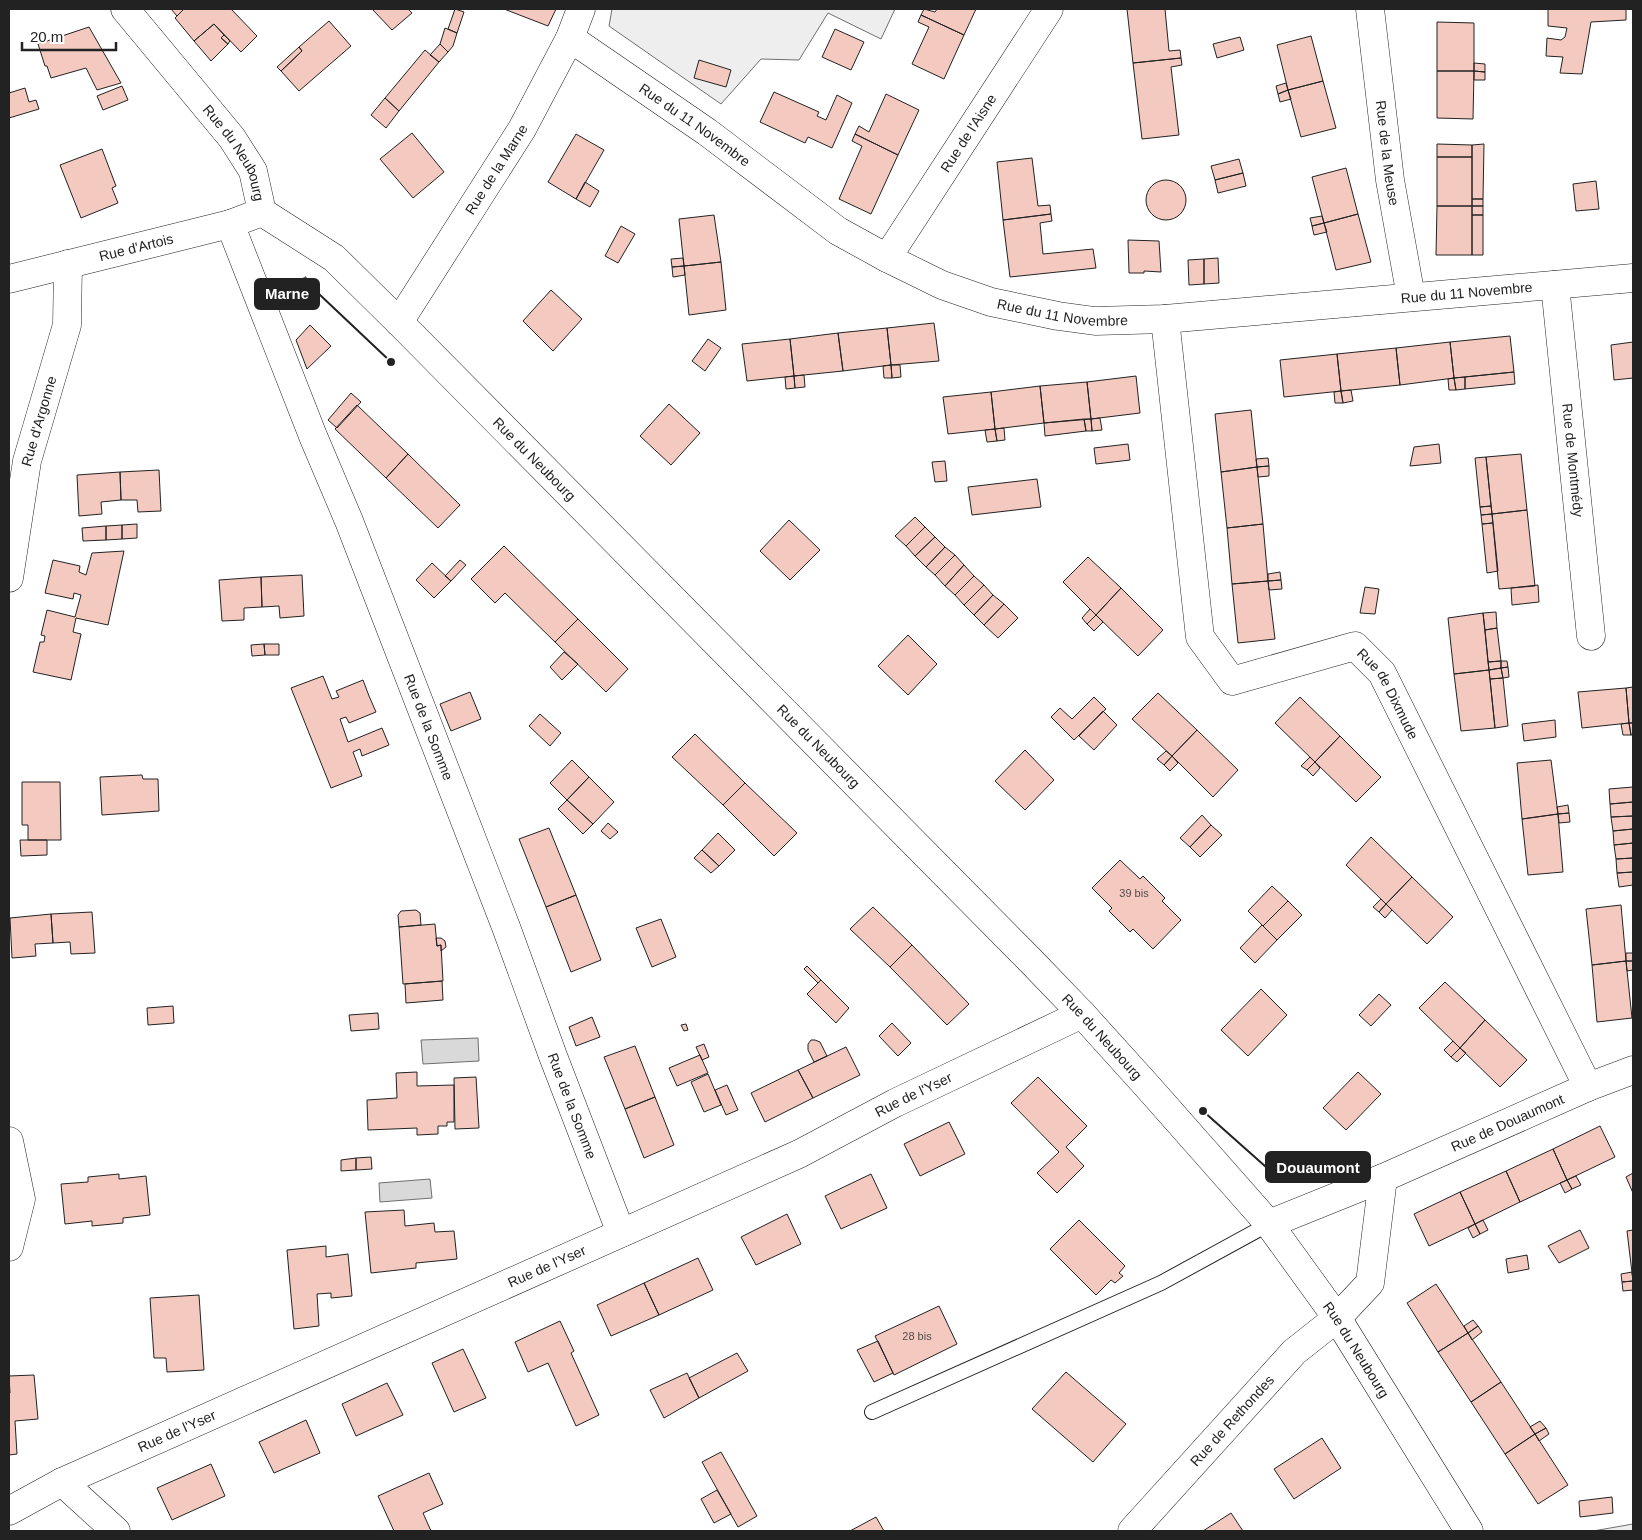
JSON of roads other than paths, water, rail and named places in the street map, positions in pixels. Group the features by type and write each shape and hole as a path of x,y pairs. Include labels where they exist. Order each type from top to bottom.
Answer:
{"street":[{"name":"Rue du Neubourg","path":"126,9 232,138 252,171 262,212 334,258 399,322 1082,1014 1269,1224 1337,1318 1469,1531"},
{"name":"Rue de la Marne","path":"399,322 522,128 570,38 581,9"},
{"name":"Rue de l'Aisne","path":"887,258 1049,9"},
{"name":"Rue de la Meuse","path":"1370,9 1390,180 1411,297"},
{"name":"Rue du 11 Novembre","path":"570,38 707,132 838,231 942,285 1001,304 1058,316 1096,321 1165,319 1633,278"},
{"name":"Rue d'Artois","path":"9,279 230,224 262,212"},
{"name":"Rue de la Somme","path":"230,224 313,436 349,521 506,927 556,1066 621,1233"},
{"name":"Rue d'Argonne","path":"9,578 27,461 66,325 68,264"},
{"name":"Rue de Montmédy","path":"1555,285 1591,636"},
{"name":"Rue de Dixmude","path":"1165,319 1200,637 1232,681 1355,646 1382,673 1588,1087"},
{"name":"Rue de l'Yser","path":"9,1511 62,1482 799,1154 895,1103 1082,1014"},
{"name":"Rue de Douaumont","path":"1269,1224 1383,1178 1588,1087 1633,1070"},
{"path":"9,1141 22,1200 9,1246"},
{"path":"1337,1318 1370,1283 1383,1178"},
{"name":"Rue de Rethondes","path":"1132,1531 1294,1352 1337,1318"},
{"path":"62,1482 116,1531"}],"lane":[{"path":"872,1412 1161,1283 1269,1224"}],"place":[{"name":"Marne","path":"391,362"},
{"name":"Douaumont","path":"1203,1111"}]}
